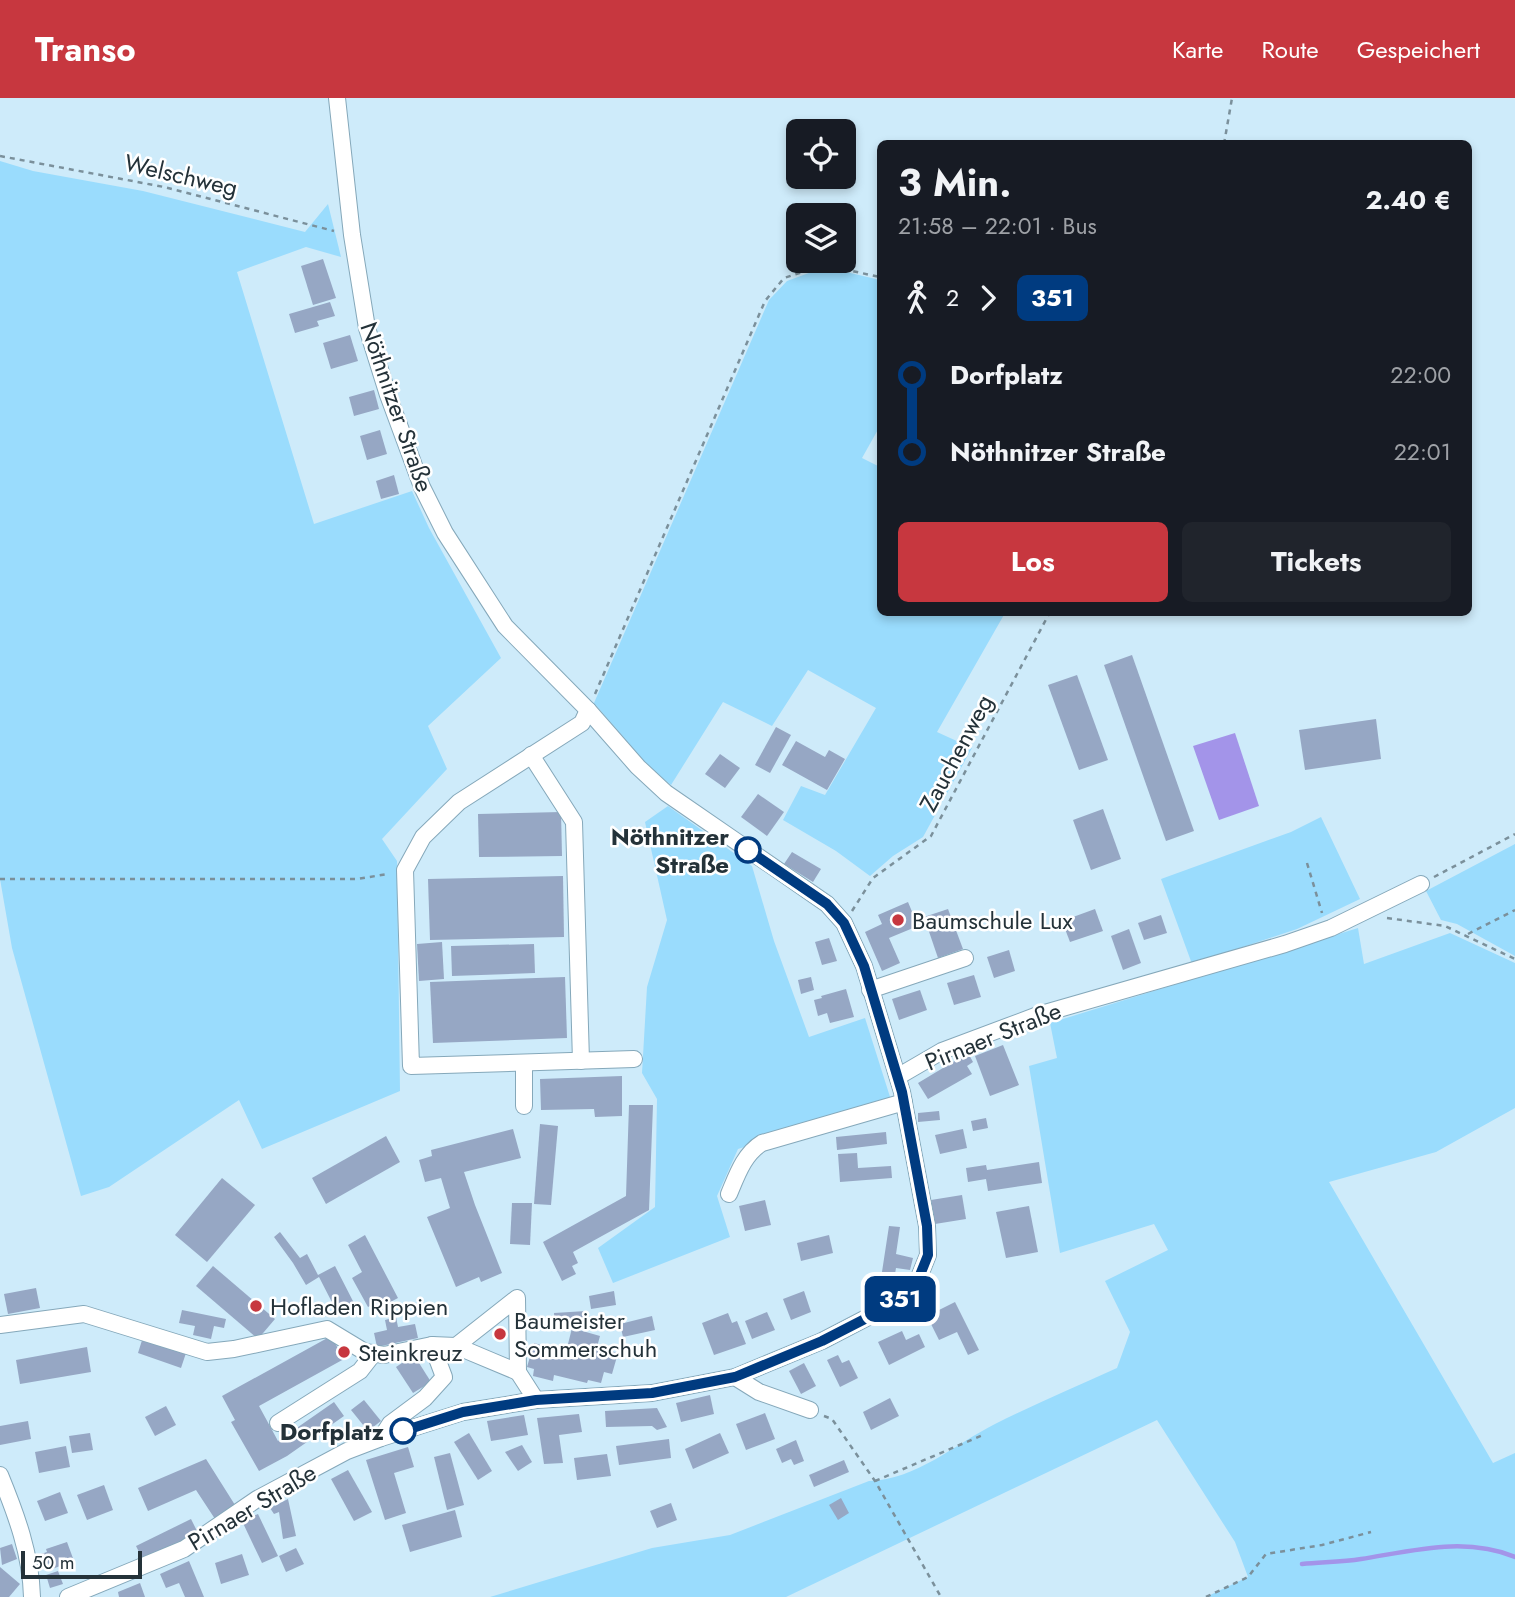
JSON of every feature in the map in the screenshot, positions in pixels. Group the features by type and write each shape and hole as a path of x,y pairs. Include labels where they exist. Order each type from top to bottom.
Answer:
{"street":[{"name":"Nöthnitzer Straße","path":"337,98 352,236 367,328 422,487 445,533 505,626 589,710 638,767 666,793 827,904 844,923 864,966 899,1076"},
{"path":"589,710 582,723 459,802 423,837 405,870 411,1066 634,1059"},
{"path":"531,755 574,822 581,1061"},
{"name":"Pirnaer Straße","path":"68,1597 184,1549 257,1499 347,1451 381,1438 463,1412 536,1400 652,1393 735,1377 822,1341 894,1304 916,1285 928,1255 899,1076 942,1051 1038,1015 1327,930 1421,884"},
{"path":"869,986 965,958"},
{"path":"869,986 910,966"},
{"path":"524,1063 524,1106"},
{"path":"729,1194 746,1159 752,1150 762,1143 904,1102"},
{"path":"456,1346 517,1298 518,1372 536,1400"},
{"path":"0,1325 84,1314 207,1352 234,1349 327,1329 365,1352 384,1355 432,1345 456,1346 518,1372"},
{"path":"381,1438 390,1424 425,1398 444,1377 432,1345"},
{"path":"278,1423 360,1371 374,1353"},
{"path":"735,1377 758,1392 810,1410"},
{"path":"0,1475 20,1525 32,1582 32,1597"}],"path":[{"path":"1225,140 1233,98"},
{"name":"Welschweg","path":"0,156 164,187 352,236"},
{"path":"589,710 765,301 784,278 824,265 877,276"},
{"name":"Zauchenweg","path":"844,923 873,878 931,836 1048,616"},
{"path":"1421,884 1515,834"},
{"path":"1307,863 1327,930"},
{"path":"0,879 357,879 405,870"},
{"path":"1467,935 1515,910"},
{"path":"1385,918 1445,926 1515,959"},
{"path":"810,1410 832,1419 875,1481 941,1597"},
{"path":"875,1481 983,1435"},
{"path":"1206,1597 1248,1577 1266,1555 1322,1545 1371,1532"}],"shaded area":[{"path":"0,161 33,171 143,191 305,232 328,204 341,257 306,247 237,272 314,524 412,491 429,528 501,658 428,726 447,769 382,839 397,861 400,1091 262,1149 239,1100 109,1187 81,1196 12,948 0,879"},
{"path":"809,273 850,273 877,279 877,431 862,458 877,466 877,616 1003,616 937,732 972,748 923,837 893,856 870,876 836,851 783,820 801,786 825,795 876,708 808,670 772,726 723,702 671,785 651,769 594,703 769,300 787,281"},
{"path":"1235,733 1259,806 1219,820 1193,746"},
{"path":"668,806 752,866 774,941 809,1037 865,1018 891,1100 738,1149 717,1196 730,1237 613,1283 598,1248 655,1207 657,1099 642,1073 647,987 667,920 645,822"},
{"path":"1321,817 1360,899 1297,929 1192,964 1161,879 1291,832"},
{"path":"1515,844 1515,956 1457,924 1441,920 1426,891"},
{"path":"1358,928 1364,964 1450,933 1515,963 1515,1108 1436,1152 1329,1182 1493,1463 1515,1453 1515,1597 1206,1597 1248,1577 1235,1542 1157,1420 786,1597 490,1597 652,1548 730,1535 869,1481 903,1474 935,1460 995,1424 1117,1368 1130,1332 1105,1281 1168,1250 1154,1224 1060,1253 1029,1066 1057,1058 1050,1023"}],"building":[{"path":"323,259 336,298 313,305 301,266"},
{"path":"330,302 335,316 317,321 319,326 295,333 289,314"},
{"path":"350,335 358,361 331,369 323,343"},
{"path":"374,390 379,409 354,416 349,397"},
{"path":"380,430 387,454 367,460 360,436"},
{"path":"394,475 399,494 381,499 376,481"},
{"path":"1132,655 1194,831 1166,841 1104,665"},
{"path":"1077,675 1108,760 1079,770 1048,685"},
{"path":"1376,719 1381,759 1305,770 1299,730"},
{"path":"776,727 791,735 770,773 755,765"},
{"path":"796,741 825,757 829,750 845,759 827,790 782,765"},
{"path":"720,754 740,768 725,788 705,774"},
{"path":"758,794 784,812 767,836 741,817"},
{"path":"1103,809 1121,859 1091,870 1073,820"},
{"path":"561,812 562,856 479,857 478,814"},
{"path":"792,852 821,869 813,882 784,864"},
{"path":"563,876 564,937 430,940 428,879"},
{"path":"908,902 918,926 889,938 900,963 882,971 865,932 882,924 878,915"},
{"path":"948,909 963,949 938,958 924,917"},
{"path":"1095,909 1103,931 1070,942 1062,921"},
{"path":"1161,915 1167,933 1144,940 1138,923"},
{"path":"1129,929 1141,963 1123,970 1111,936"},
{"path":"829,938 837,961 822,965 815,942"},
{"path":"442,942 444,979 419,981 417,944"},
{"path":"534,944 535,973 452,976 451,946"},
{"path":"1009,950 1015,971 994,978 987,957"},
{"path":"974,975 981,997 954,1005 947,983"},
{"path":"565,977 567,1038 433,1043 430,982"},
{"path":"811,977 814,990 801,994 798,980"},
{"path":"846,989 854,1017 830,1023 827,1013 818,1016 814,1000"},
{"path":"920,990 927,1010 899,1020 892,999"},
{"path":"1003,1045 1019,1085 990,1096 975,1056"},
{"path":"968,1053 973,1062 967,1066 972,1074 928,1099 918,1083"},
{"path":"622,1076 622,1116 595,1117 594,1109 541,1110 540,1079"},
{"path":"629,1105 653,1105 649,1210 573,1252 578,1263 572,1266 576,1274 562,1281 543,1242 626,1196"},
{"path":"939,1111 940,1120 918,1122 918,1113"},
{"path":"986,1118 988,1128 973,1131 971,1121"},
{"path":"540,1124 558,1126 551,1205 534,1204"},
{"path":"513,1129 521,1158 464,1172 502,1273 481,1282 479,1277 456,1287 427,1217 450,1208 441,1178 425,1182 419,1160 432,1156 431,1150"},
{"path":"963,1129 967,1148 940,1154 935,1135"},
{"path":"886,1132 887,1144 837,1150 836,1137"},
{"path":"386,1136 400,1162 326,1204 312,1178"},
{"path":"857,1153 858,1168 891,1166 892,1178 840,1182 838,1154"},
{"path":"1039,1162 1042,1183 988,1191 986,1179 968,1182 966,1168 986,1165 987,1170"},
{"path":"222,1178 255,1205 207,1262 175,1235"},
{"path":"962,1195 966,1219 935,1224 931,1200"},
{"path":"765,1200 771,1225 745,1231 739,1206"},
{"path":"512,1203 532,1203 530,1245 510,1244"},
{"path":"1029,1206 1038,1252 1006,1258 996,1212"},
{"path":"889,1226 900,1227 896,1254 913,1258 910,1270 896,1268 893,1286 880,1285"},
{"path":"280,1232 300,1258 307,1254 318,1275 335,1266 356,1307 339,1316 319,1277 306,1285 274,1237"},
{"path":"365,1235 398,1298 381,1307 378,1302 368,1307 352,1278 362,1272 348,1245"},
{"path":"829,1235 833,1253 801,1261 797,1243"},
{"path":"213,1266 275,1319 258,1339 196,1286"},
{"path":"36,1288 40,1308 8,1314 4,1294"},
{"path":"614,1291 616,1305 591,1309 589,1296"},
{"path":"804,1291 811,1312 791,1320 783,1299"},
{"path":"955,1302 979,1350 968,1355 957,1332 939,1340 927,1316"},
{"path":"182,1310 226,1319 224,1328 214,1326 211,1339 193,1335 195,1326 179,1323"},
{"path":"586,1311 587,1327 555,1329 554,1313"},
{"path":"767,1312 775,1330 752,1339 745,1321"},
{"path":"728,1313 732,1323 737,1321 746,1344 714,1355 702,1323"},
{"path":"652,1316 655,1330 623,1337 620,1324"},
{"path":"396,1317 398,1327 415,1324 418,1338 377,1347 374,1333 387,1330 385,1320"},
{"path":"572,1328 600,1336 597,1347 618,1353 612,1374 604,1372 601,1383 588,1380 587,1383 554,1375 553,1381 533,1376 534,1369 527,1367 534,1343 566,1352"},
{"path":"902,1331 906,1340 919,1334 925,1347 889,1365 878,1342"},
{"path":"331,1336 344,1359 259,1406 278,1441 334,1402 344,1416 287,1456 259,1471 231,1422 235,1420 222,1396"},
{"path":"143,1337 186,1353 181,1368 138,1353"},
{"path":"87,1347 91,1372 20,1384 16,1360"},
{"path":"414,1355 431,1382 413,1393 396,1367"},
{"path":"838,1355 842,1363 849,1360 858,1378 840,1387 827,1360"},
{"path":"804,1363 816,1386 801,1394 789,1371"},
{"path":"710,1395 714,1414 681,1422 676,1403"},
{"path":"890,1398 899,1416 871,1430 863,1412"},
{"path":"364,1400 381,1421 368,1431 351,1410"},
{"path":"166,1406 176,1425 155,1436 145,1417"},
{"path":"657,1408 667,1427 657,1430 652,1426 606,1427 605,1411"},
{"path":"765,1413 775,1439 746,1450 736,1424"},
{"path":"579,1414 582,1432 559,1435 563,1463 544,1464 537,1418"},
{"path":"524,1415 528,1435 491,1441 487,1421"},
{"path":"28,1421 31,1439 0,1445 0,1426"},
{"path":"90,1433 93,1450 72,1453 69,1436"},
{"path":"469,1433 492,1471 478,1480 454,1442"},
{"path":"720,1433 729,1453 693,1469 685,1449"},
{"path":"669,1439 671,1458 619,1465 616,1446"},
{"path":"796,1440 804,1461 794,1465 791,1459 782,1463 776,1449"},
{"path":"522,1445 532,1462 518,1471 505,1452"},
{"path":"66,1446 70,1467 39,1473 35,1452"},
{"path":"408,1447 414,1467 394,1473 406,1513 385,1520 366,1460"},
{"path":"450,1453 464,1505 447,1510 434,1457"},
{"path":"607,1454 611,1476 577,1480 574,1458"},
{"path":"206,1459 235,1505 215,1519 196,1490 148,1511 138,1488"},
{"path":"844,1460 849,1472 814,1487 809,1475"},
{"path":"348,1470 372,1512 354,1521 331,1479"},
{"path":"104,1485 113,1510 87,1520 77,1495"},
{"path":"60,1492 68,1513 45,1521 37,1501"},
{"path":"841,1498 849,1513 838,1520 829,1505"},
{"path":"288,1499 296,1536 283,1539 279,1512 274,1514 270,1508"},
{"path":"671,1503 677,1520 657,1528 650,1511"},
{"path":"455,1510 462,1537 410,1552 402,1525"},
{"path":"258,1514 278,1556 262,1563 242,1521"},
{"path":"191,1519 198,1533 143,1560 136,1546"},
{"path":"67,1542 74,1561 52,1569 50,1563 45,1565 41,1554 47,1552 46,1549"},
{"path":"12,1544 17,1559 2,1565 0,1548"},
{"path":"296,1548 304,1564 286,1572 279,1556"},
{"path":"242,1554 249,1575 221,1584 215,1563"},
{"path":"189,1561 204,1597 185,1597 179,1583 166,1588 160,1574"},
{"path":"0,1567 20,1584 9,1597 0,1597"},
{"path":"58,1571 63,1584 50,1588 46,1575"},
{"path":"140,1583 145,1597 119,1597 118,1592"}],"waterway":[{"path":"1302,1564 1458,1546 1477,1547 1515,1557"}],"bus line":[{"name":"351","path":"403,1431 463,1412 536,1400 652,1393 735,1377 822,1341 894,1304 916,1285 928,1255 927,1226 899,1076 864,966 844,923 827,904 748,850"}],"place":[{"name":"Nöthnitzer Straße","path":"748,850"},
{"name":"Baumschule Lux","path":"898,920"},
{"name":"Hofladen Rippien","path":"256,1306"},
{"name":"Baumeister Sommerschuh","path":"500,1334"},
{"name":"Steinkreuz","path":"344,1352"},
{"name":"Dorfplatz","path":"403,1431"}]}
